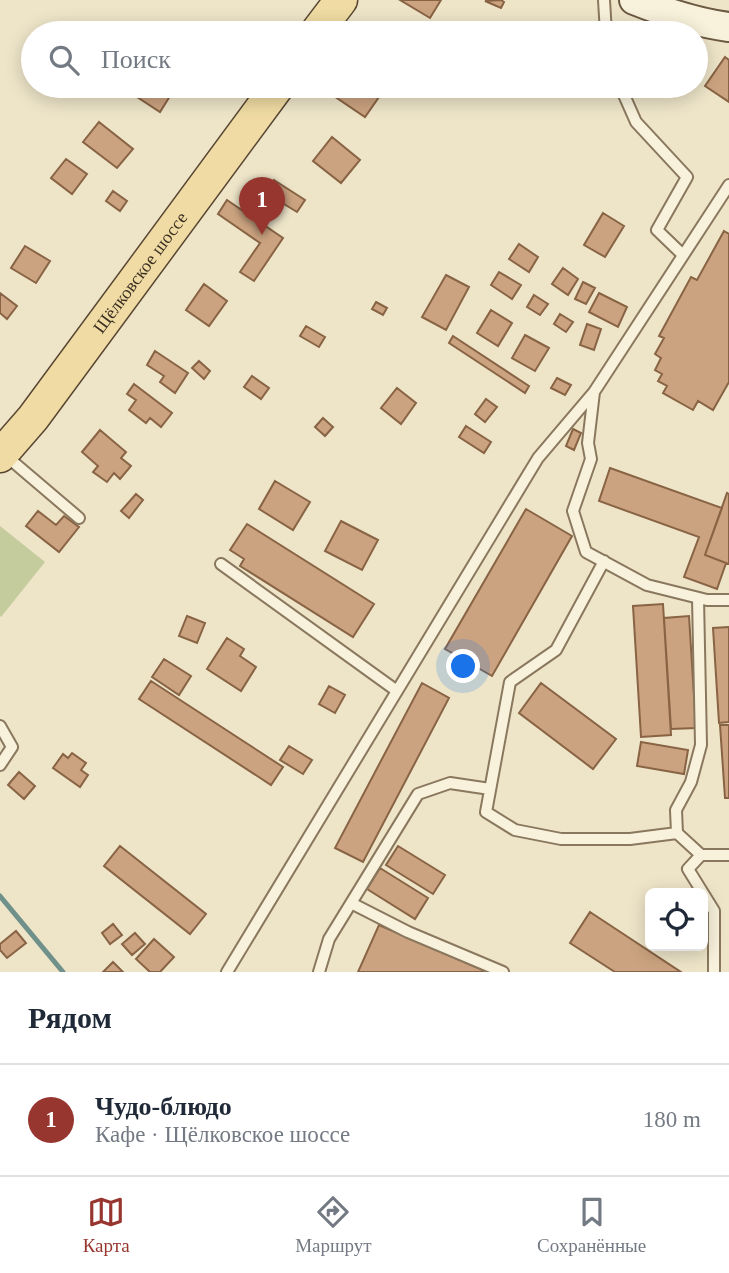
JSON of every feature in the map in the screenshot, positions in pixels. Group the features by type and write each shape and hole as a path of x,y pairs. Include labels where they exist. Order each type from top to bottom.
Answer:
{"main road":[{"path":"325,21 341,0"},
{"path":"634,0 700,21"},
{"path":"708,23 729,27"},
{"name":"Щёлковское шоссе","path":"1,454 33,418 269,98"}],"lane":[{"path":"604,0 605,21"},
{"path":"625,98 635,122 687,177 657,230 682,256"},
{"path":"227,972 538,458 594,392 729,185"},
{"path":"594,392 587,443 591,459 573,511 586,552 647,585 698,598 729,600"},
{"path":"1,454 79,518"},
{"path":"604,561 556,650 510,682 486,811 515,830 561,839 630,839 677,833"},
{"path":"221,564 397,691"},
{"path":"698,598 701,745 691,782 676,810 677,833 701,855 729,855"},
{"path":"0,726 12,747 0,765"},
{"path":"319,972 329,939 418,794 450,783 490,789"},
{"path":"701,855 688,869 714,911 714,972"},
{"path":"351,903 408,932 503,972"}],"green space":[{"path":"0,526 45,562 1,617 0,616"}],"building":[{"path":"400,0 441,0 430,18"},
{"path":"485,1 504,2 501,8"},
{"path":"725,57 729,60 729,102 708,88 708,82"},
{"path":"139,98 169,98 160,112"},
{"path":"337,98 378,98 365,117"},
{"path":"99,122 133,149 117,168 83,142"},
{"path":"332,137 360,160 341,183 313,161"},
{"path":"66,159 87,174 72,194 51,178"},
{"path":"274,180 305,200 297,212 266,193"},
{"path":"113,191 127,201 120,211 106,201"},
{"path":"227,200 283,238 254,281 240,272 260,243 218,214"},
{"path":"603,213 624,226 605,257 584,245"},
{"path":"724,231 729,234 729,382 713,410 698,401 693,410 663,393 667,386 658,381 662,374 655,370 661,358 655,354 664,338 659,336 691,277 697,280"},
{"path":"519,244 538,257 529,272 509,259"},
{"path":"25,246 50,261 36,283 11,268"},
{"path":"563,268 578,279 568,295 552,284"},
{"path":"499,272 521,285 512,299 491,285"},
{"path":"446,275 469,287 446,330 422,317"},
{"path":"583,282 595,288 586,304 575,299"},
{"path":"204,284 227,301 209,326 186,310"},
{"path":"0,293 17,306 7,319 0,313"},
{"path":"599,293 627,307 618,327 589,312"},
{"path":"534,295 548,304 540,315 527,307"},
{"path":"376,302 387,308 383,315 372,309"},
{"path":"491,310 512,323 498,346 477,333"},
{"path":"560,314 573,322 566,332 554,324"},
{"path":"587,324 601,329 594,350 580,345"},
{"path":"306,326 325,337 319,347 300,336"},
{"path":"525,335 549,348 535,371 512,358"},
{"path":"453,336 529,386 525,393 449,343"},
{"path":"155,351 188,373 175,393 160,382 164,376 147,365"},
{"path":"199,361 210,371 204,379 192,368"},
{"path":"252,376 269,388 261,399 244,387"},
{"path":"557,378 571,385 565,395 551,388"},
{"path":"134,384 172,413 161,427 150,418 146,423 129,410 136,400 127,394"},
{"path":"397,388 416,403 401,424 381,408"},
{"path":"486,399 497,407 485,422 475,414"},
{"path":"323,418 333,427 325,436 315,427"},
{"path":"466,426 491,442 484,453 459,437"},
{"path":"573,429 581,433 574,450 566,446"},
{"path":"100,430 126,452 121,458 131,466 120,479 114,473 107,482 93,472 98,466 82,452"},
{"path":"610,468 722,508 705,555 726,563 717,589 684,577 699,537 599,501"},
{"path":"275,481 310,502 293,530 259,509"},
{"path":"727,493 729,494 729,564 705,555"},
{"path":"136,494 143,500 129,518 121,511"},
{"path":"526,509 572,536 492,676 445,649"},
{"path":"38,511 56,525 64,516 79,527 59,552 26,526"},
{"path":"341,521 378,540 362,570 325,551"},
{"path":"247,524 374,604 353,637 240,566 244,559 230,550"},
{"path":"663,604 671,735 641,737 633,606"},
{"path":"187,616 205,623 197,643 179,636"},
{"path":"689,616 696,728 671,729 664,618"},
{"path":"729,627 729,722 719,723 713,628"},
{"path":"227,638 244,649 240,656 256,667 241,691 207,669"},
{"path":"164,659 191,676 179,695 152,677"},
{"path":"151,681 283,767 271,785 139,699"},
{"path":"422,683 449,698 363,862 335,848"},
{"path":"541,683 616,739 593,769 519,713"},
{"path":"329,686 345,695 335,713 319,704"},
{"path":"720,725 729,725 729,798 725,798"},
{"path":"641,742 688,750 684,774 637,766"},
{"path":"289,746 312,760 303,774 280,760"},
{"path":"72,753 86,763 81,770 88,775 80,787 53,768 63,754 68,758"},
{"path":"19,772 35,786 24,799 8,785"},
{"path":"120,846 206,914 190,934 104,866"},
{"path":"398,846 445,875 433,894 386,865"},
{"path":"380,868 428,898 415,919 367,889"},
{"path":"590,912 645,948 645,951 681,972 615,972 570,943"},
{"path":"113,924 122,935 110,944 102,933"},
{"path":"379,925 487,972 358,972"},
{"path":"16,931 26,943 7,958 0,950 0,944"},
{"path":"135,933 145,944 132,955 122,944"},
{"path":"154,939 174,957 160,972 150,972 136,959"},
{"path":"113,962 123,972 103,972"}],"waterway":[{"path":"0,896 63,972"}],"place":[{"name":"Чудо-блюдо","path":"262,235"}]}
